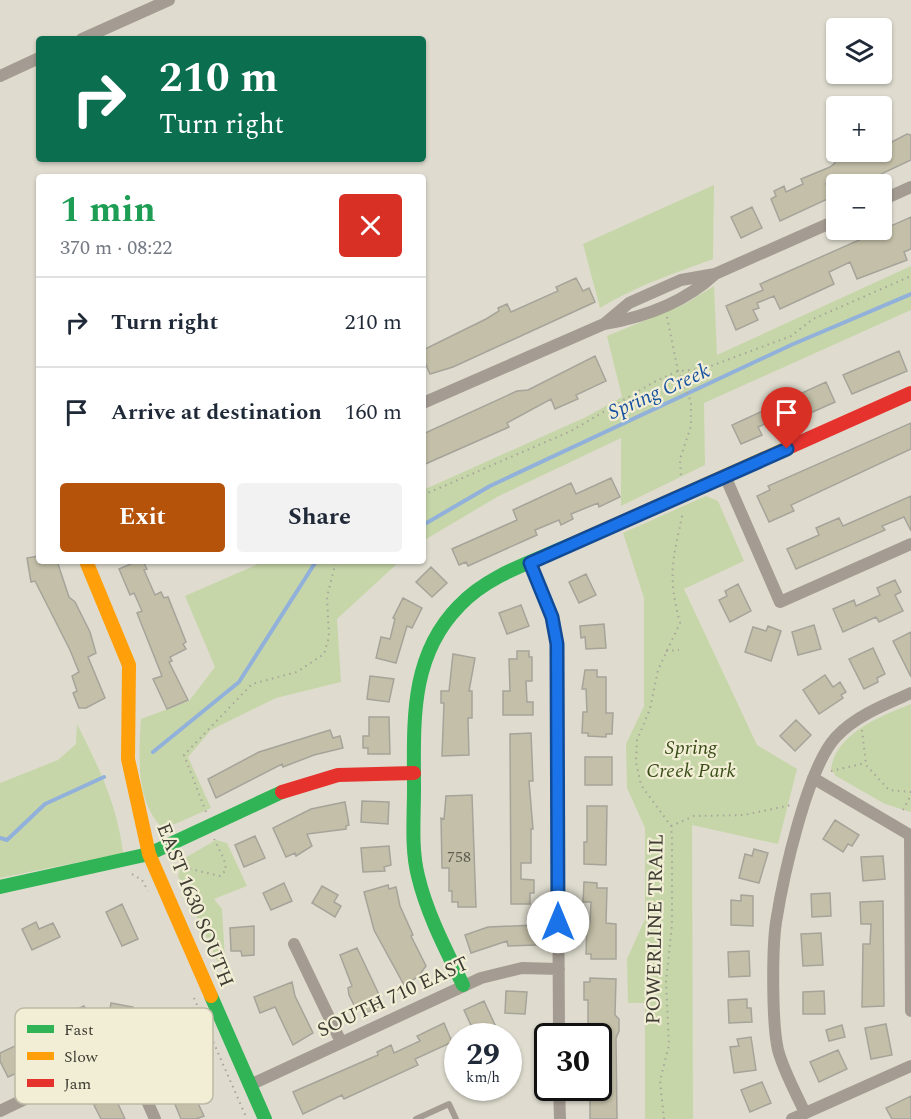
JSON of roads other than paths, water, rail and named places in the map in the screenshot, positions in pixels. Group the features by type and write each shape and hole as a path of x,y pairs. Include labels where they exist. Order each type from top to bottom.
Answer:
{"street":[{"path":"89,36 169,0"},
{"path":"0,75 36,59"},
{"path":"892,196 911,187"},
{"path":"426,402 604,324 637,318 688,296 716,274 826,225"},
{"path":"604,324 629,303 681,280 716,274"},
{"path":"463,986 423,893 414,862 414,698 420,667 432,640 464,599 486,583 911,393"},
{"path":"725,476 780,602 911,544"},
{"path":"530,563 552,617 557,644 559,1023"},
{"name":"EAST 1630 SOUTH","path":"87,564 129,664 128,759 138,813 149,854 265,1119"},
{"path":"805,1113 778,1050 774,945 776,922 804,802 813,778 836,737 871,711 911,693"},
{"path":"0,887 149,854 289,789 315,780 338,775 414,773"},
{"path":"813,778 910,835 911,1011"},
{"path":"294,944 341,1042"},
{"name":"SOUTH 710 EAST","path":"250,1085 463,986 513,969 559,969"},
{"path":"792,1119 911,1066"},
{"path":"559,1101 560,1119"},
{"path":"0,1110 15,1103"},
{"path":"148,1104 155,1119"}],"lane":[{"path":"416,1119 448,1104 456,1119"}],"waterway":[{"name":"Spring Creek","path":"426,523 490,486 791,345 911,294"},
{"name":"Spring Creek","path":"153,752 239,682 314,564"},
{"name":"Spring Creek","path":"0,838 7,840 45,804 104,777"}],"park label":[{"name":"Spring Creek Park","path":"691,760"}]}
